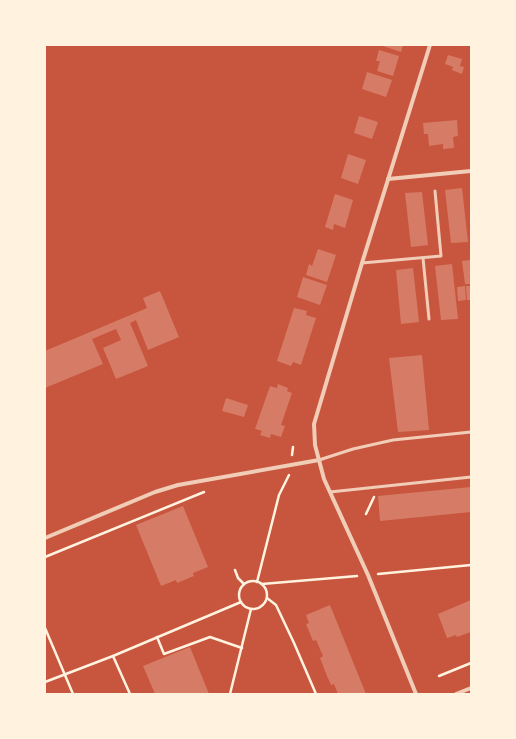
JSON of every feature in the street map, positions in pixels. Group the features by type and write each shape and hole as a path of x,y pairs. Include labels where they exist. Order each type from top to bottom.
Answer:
{"street":[{"path":"416,694 368,575 329,492 315,445 314,424 388,178 430,45"},
{"path":"388,178 471,171"},
{"path":"45,538 155,492 178,485 319,460"},
{"path":"456,694 471,688"}],"lane":[{"path":"362,263 442,256 435,191"},
{"path":"423,258 429,319"},
{"path":"319,460 353,449 394,440 471,432"},
{"path":"329,492 471,477"}],"path":[{"path":"257,582 279,495 288,476"},
{"path":"45,557 205,492"},
{"path":"234,570 238,578 244,584"},
{"path":"250,581 257,582 262,584 265,588 267,598 261,606 251,608 245,606 241,602 240,592 244,584 250,581"},
{"path":"267,598 276,605 294,643 315,694"},
{"path":"45,682 113,656 241,602"},
{"path":"230,694 251,608"},
{"path":"45,628 73,694"},
{"path":"157,637 164,654 210,637 242,648"},
{"path":"113,656 130,694"},
{"path":"439,676 471,663"}],"building":[{"path":"380,45 403,45 401,52"},
{"path":"379,50 399,56 393,76 377,71 380,61 376,61"},
{"path":"448,55 462,59 460,66 464,67 462,74 452,70 453,67 445,64"},
{"path":"367,72 392,80 386,97 362,89"},
{"path":"359,116 378,122 372,139 354,133"},
{"path":"457,120 458,136 453,137 454,148 443,149 443,144 429,146 428,134 424,134 423,123"},
{"path":"348,154 366,160 358,184 341,178"},
{"path":"462,188 468,242 451,243 445,190"},
{"path":"422,192 428,245 411,247 405,193"},
{"path":"335,194 353,200 345,228 334,224 333,230 325,227"},
{"path":"318,249 336,255 327,282 306,275 309,264 312,266"},
{"path":"471,260 471,284 465,284 462,261"},
{"path":"452,264 458,319 441,320 435,266"},
{"path":"413,268 419,322 401,324 396,270"},
{"path":"303,277 327,285 320,305 297,297"},
{"path":"465,286 466,300 458,301 457,287"},
{"path":"466,286 471,286 471,300 467,300"},
{"path":"160,291 179,337 148,350 136,320 130,323 148,366 116,379 103,348 121,340 116,329 92,339 103,364 45,388 45,351 147,308 143,298"},
{"path":"294,308 307,311 306,315 316,318 301,365 293,362 291,366 277,361"},
{"path":"422,355 429,430 398,432 389,358"},
{"path":"278,384 288,388 287,391 292,393 281,425 285,426 281,437 271,434 270,438 260,435 262,431 255,429 270,386 277,388"},
{"path":"226,398 248,405 244,417 222,411"},
{"path":"471,487 471,512 380,521 378,496"},
{"path":"183,506 208,567 193,573 194,576 177,583 176,580 161,586 136,525"},
{"path":"471,600 471,632 457,637 456,635 447,638 438,614"},
{"path":"330,605 366,694 338,694 334,684 331,685 327,676 320,658 323,656 316,640 313,641 306,624 309,623 306,615"},
{"path":"190,647 209,694 155,694 143,666"}]}
